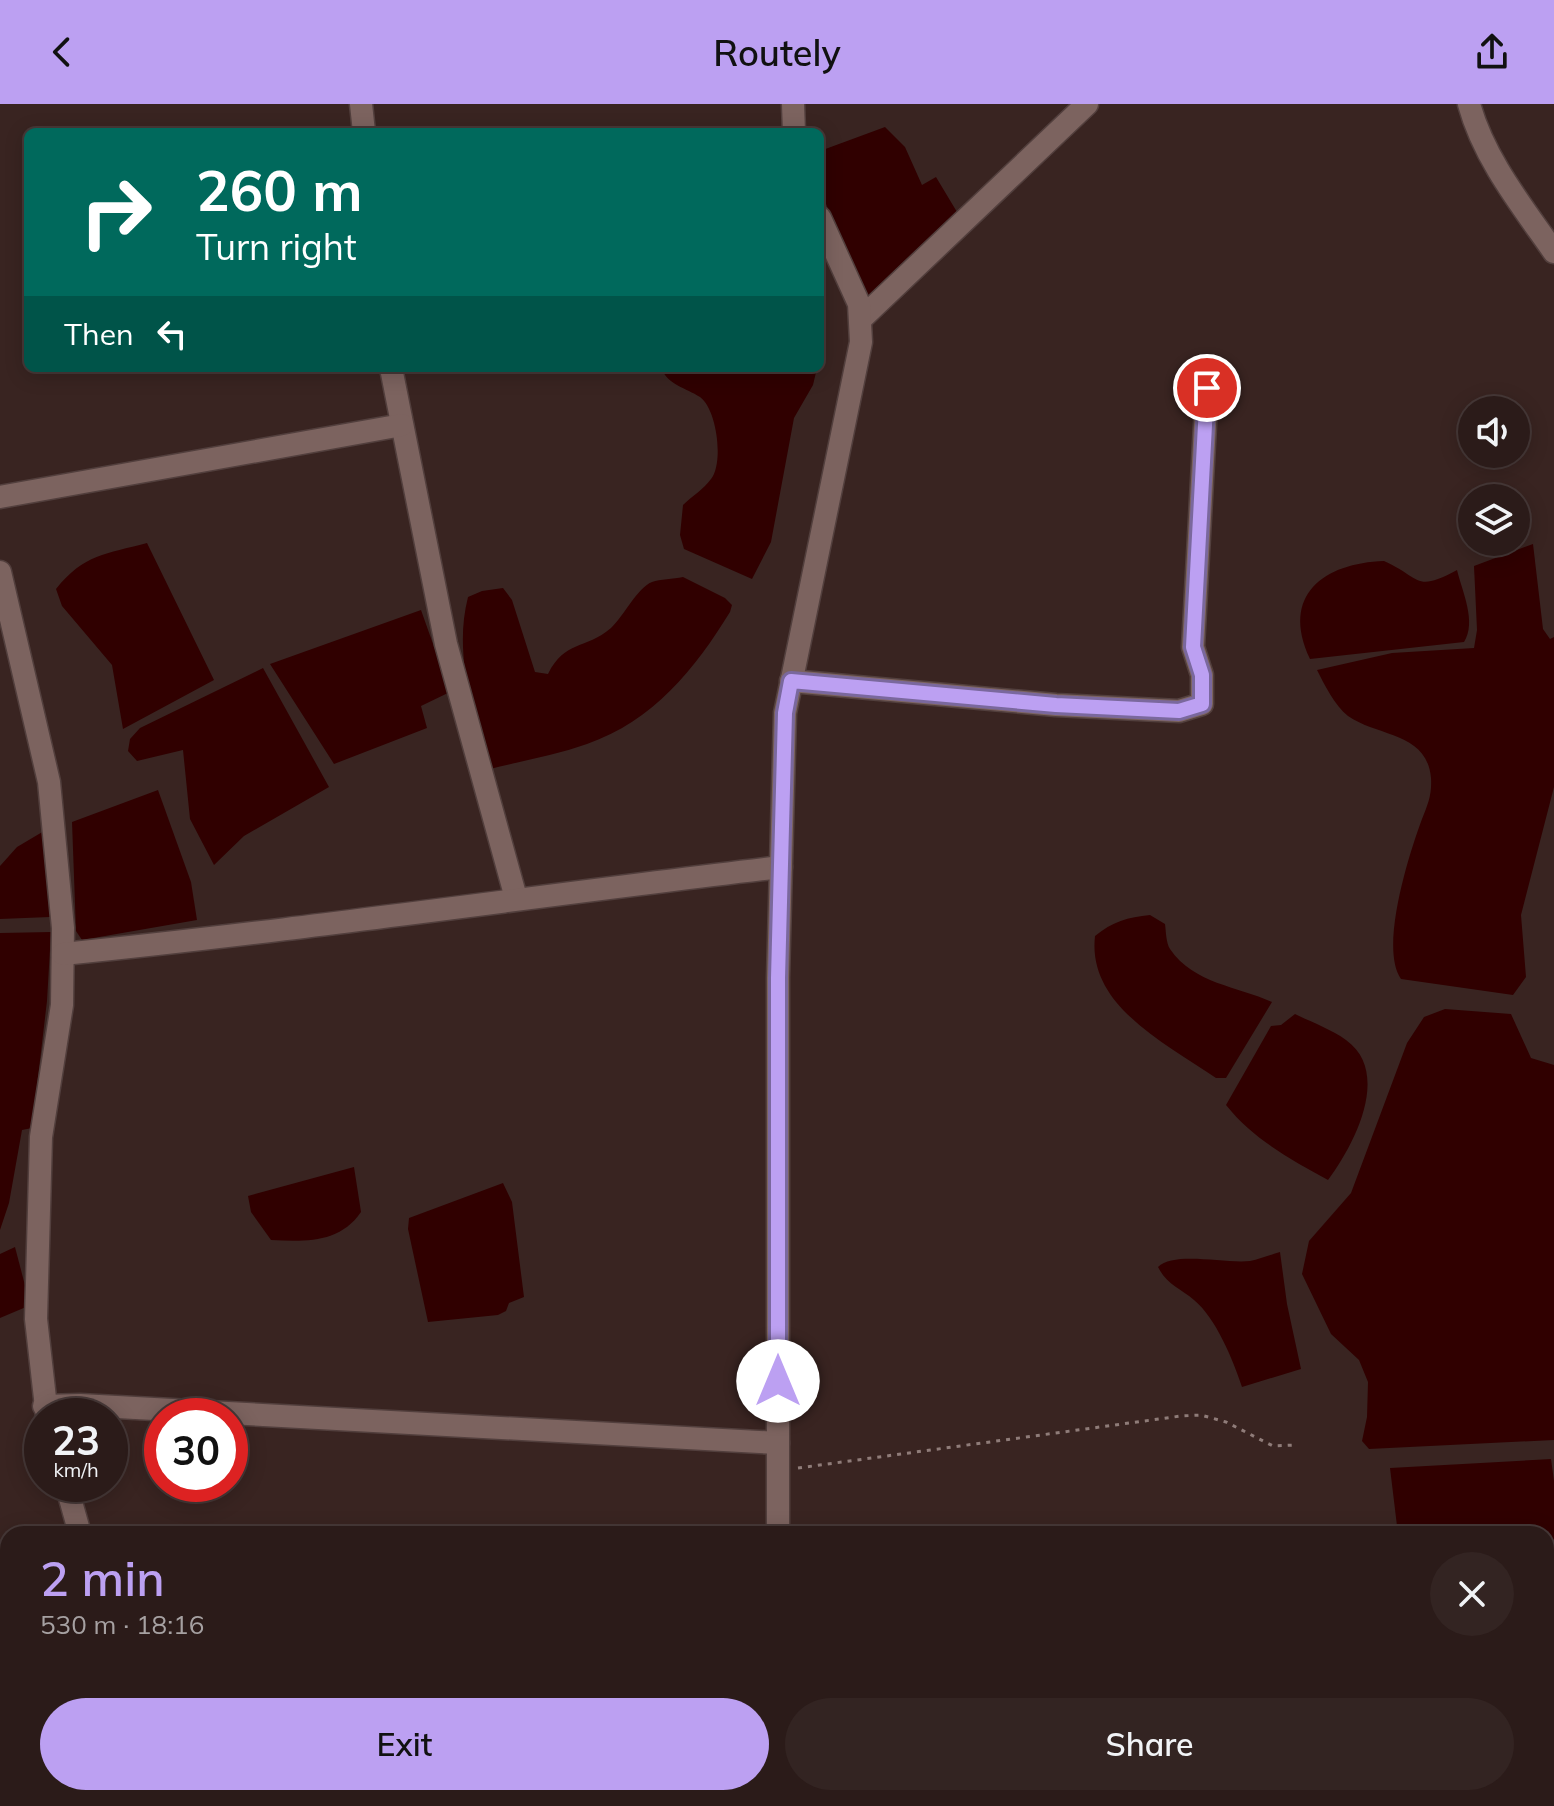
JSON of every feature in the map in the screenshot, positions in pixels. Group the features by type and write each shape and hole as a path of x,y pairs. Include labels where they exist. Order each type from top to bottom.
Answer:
{"street":[{"path":"361,104 364,128"},
{"path":"793,104 794,128"},
{"path":"861,319 1087,104"},
{"path":"1469,104 1475,125 1505,182 1554,252"},
{"path":"778,1526 781,867 785,713 858,356 861,319 859,304 824,227"},
{"path":"392,372 446,644 516,898"},
{"path":"791,681 1056,705 1179,711 1202,704 1202,675 1193,647 1207,388"},
{"path":"0,497 402,425"},
{"path":"0,572 49,782 63,954 62,1005 41,1137 36,1319 45,1398"},
{"path":"63,954 215,939 516,898 781,867"},
{"path":"128,1408 778,1443"},
{"path":"71,1502 78,1526"}],"path":[{"path":"778,1471 1181,1416 1201,1415 1226,1422 1273,1446 1295,1445"}],"shaded area":[{"path":"885,127 905,147 922,185 936,177 957,212 867,299 824,199 824,150"},
{"path":"816,372 813,385 794,418 771,542 752,579 684,549 680,535 683,505 705,486 715,471 717,436 706,403 664,374"},
{"path":"147,543 214,680 123,729 112,665 62,606 56,589 86,562"},
{"path":"1533,544 1543,629 1550,639 1554,637 1554,787 1521,915 1526,977 1513,995 1401,979 1395,965 1393,946 1398,900 1428,804 1431,778 1428,763 1411,744 1360,723 1343,712 1317,670 1392,653 1474,648 1477,630 1474,566 1501,556 1530,556 1530,545"},
{"path":"1384,561 1425,582 1457,570 1469,616 1468,634 1464,642 1310,659 1302,636 1300,617 1304,600 1313,587 1343,568"},
{"path":"683,577 725,598 732,605 702,653 670,691 632,722 611,734 563,751 490,769 472,706 464,663 464,619 468,597 503,588 512,600 535,672 548,674 569,650 611,628 646,585"},
{"path":"421,610 450,692 421,706 427,728 334,764 270,664"},
{"path":"263,668 329,787 244,836 214,865 190,819 183,750 137,761 128,751 130,739 140,728"},
{"path":"158,790 191,882 197,920 82,940 76,931 72,822"},
{"path":"44,831 50,917 0,919 0,866 17,847"},
{"path":"1150,915 1165,924 1170,949 1191,970 1217,983 1272,1002 1226,1078 1216,1078 1154,1037 1117,1003 1104,983 1096,961 1095,936 1121,921"},
{"path":"51,932 47,1001 32,1128 22,1130 9,1203 0,1230 0,933"},
{"path":"1445,1009 1511,1014 1531,1058 1554,1065 1554,1440 1369,1449 1362,1441 1367,1417 1368,1382 1359,1360 1331,1334 1302,1274 1309,1241 1351,1193 1407,1043 1424,1017"},
{"path":"1295,1014 1346,1040 1360,1054 1366,1071 1364,1109 1348,1148 1328,1180 1260,1138 1226,1105 1271,1026 1281,1025"},
{"path":"354,1167 361,1212 343,1230 332,1235 309,1240 271,1240 251,1212 248,1196"},
{"path":"503,1183 512,1202 524,1297 509,1303 506,1311 498,1315 428,1322 408,1229 409,1218"},
{"path":"15,1247 28,1297 26,1307 0,1318 0,1254"},
{"path":"1280,1252 1301,1369 1242,1387 1229,1352 1210,1317 1170,1282 1158,1267 1166,1262 1188,1259 1250,1261"},
{"path":"1551,1459 1554,1526 1397,1526 1390,1468"}],"route":[{"path":"778,1381 778,978 785,713 791,681 1056,705 1179,711 1202,704 1202,675 1193,647 1207,388"}]}
